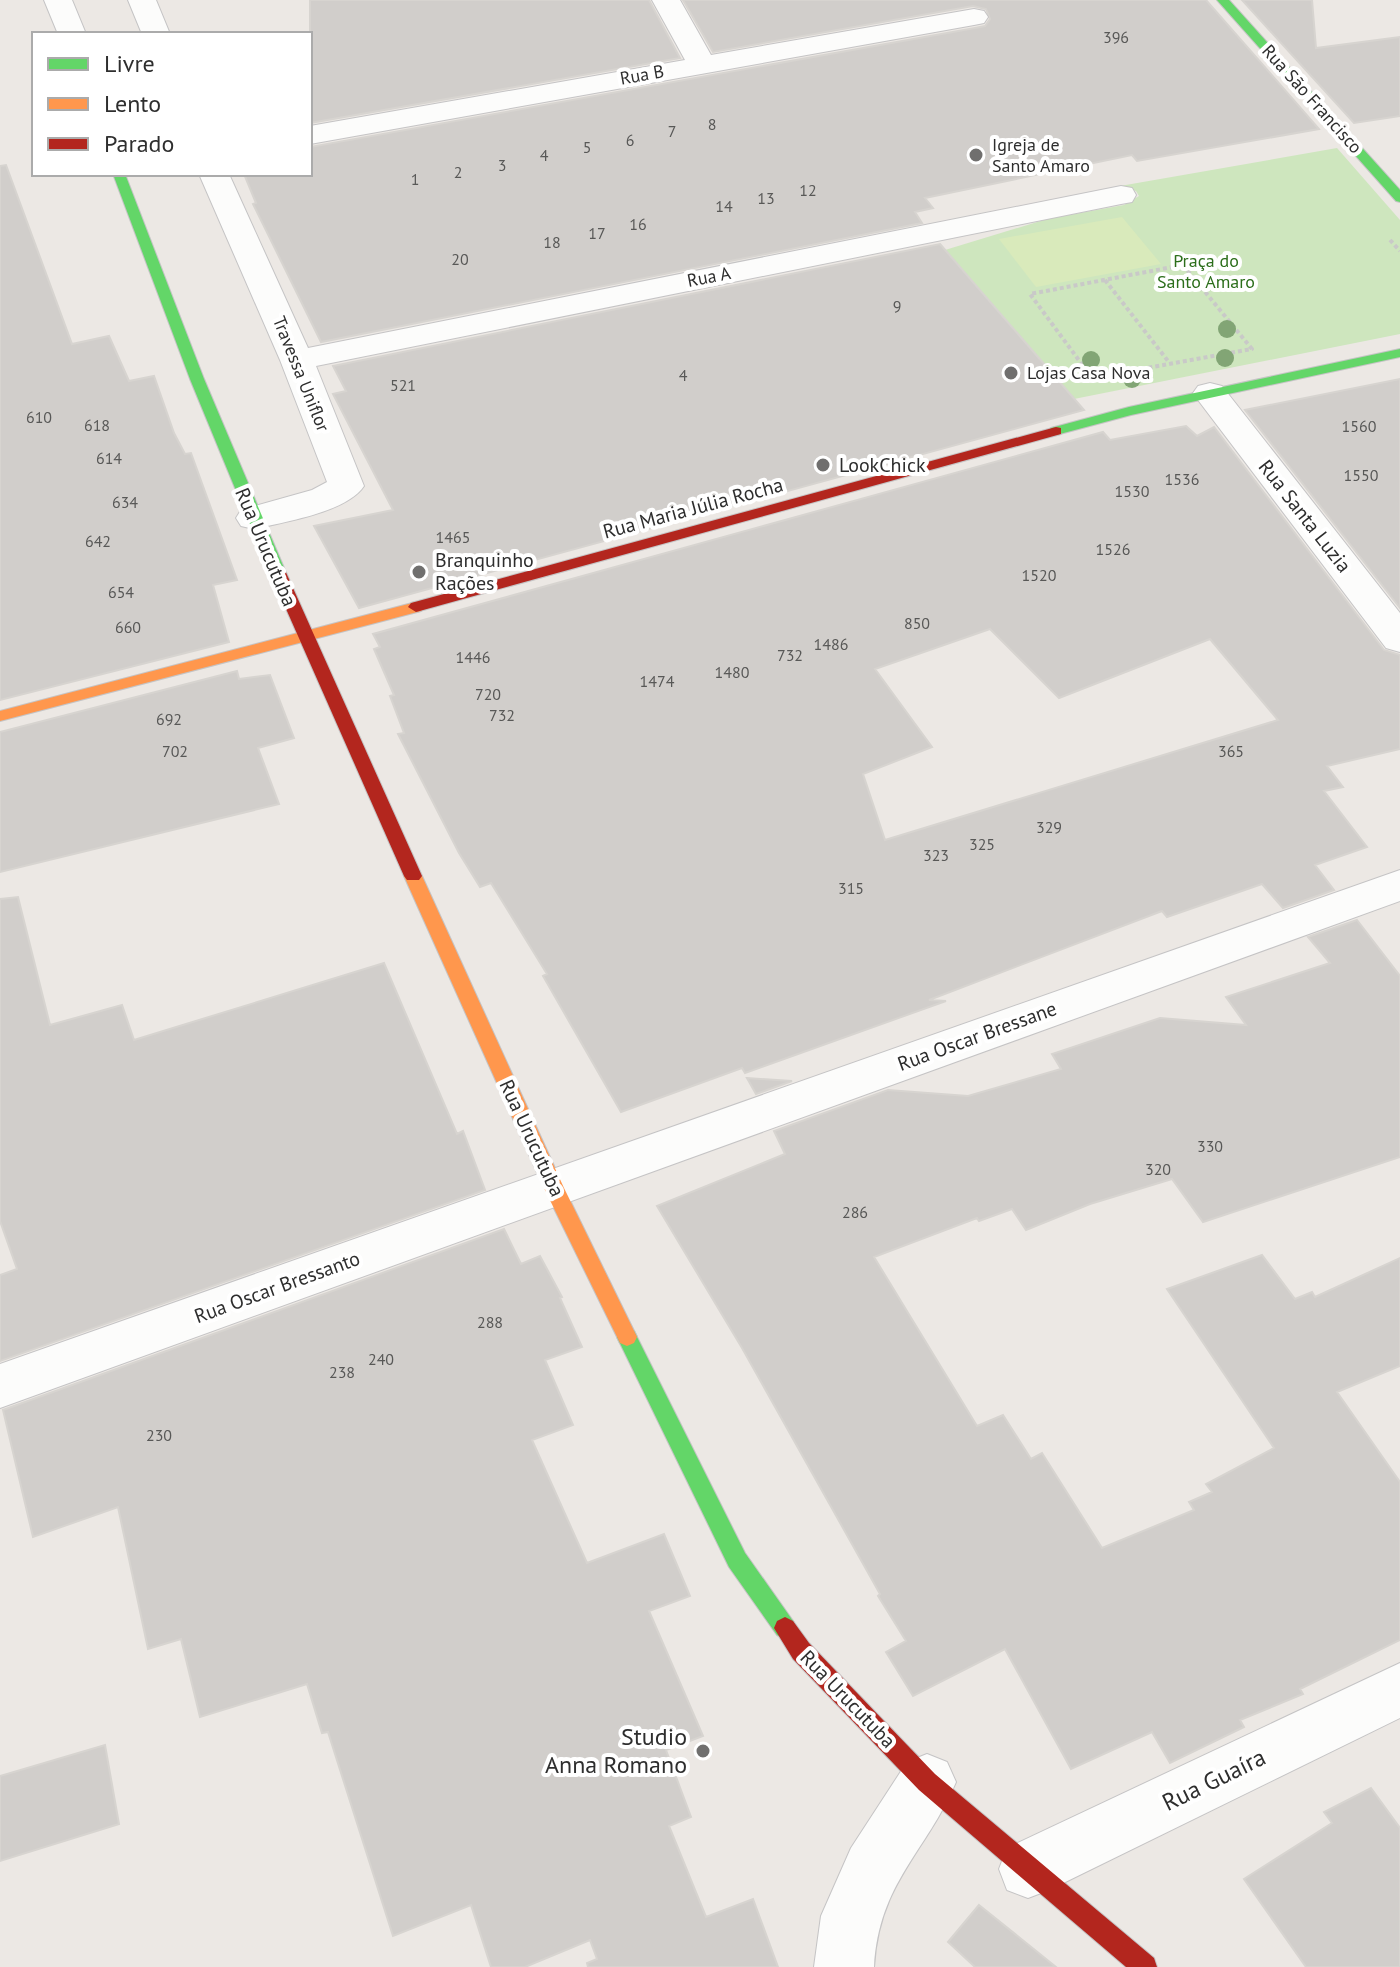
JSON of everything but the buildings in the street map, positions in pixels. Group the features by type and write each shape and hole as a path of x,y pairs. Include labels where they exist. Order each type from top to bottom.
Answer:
{"street":[{"path":"58,0 71,32"},
{"path":"142,0 155,32"},
{"path":"666,0 702,65"},
{"name":"Rua São Francisco","path":"1223,0 1400,198"},
{"name":"Rua B","path":"312,135 974,17"},
{"name":"Rua Urucutuba","path":"120,176 254,518 305,638 554,1188 737,1560 801,1651 927,1782 1145,1967"},
{"name":"Travessa Uniflor","path":"215,176 297,360 346,486 325,498 254,518"},
{"name":"Rua A","path":"297,360 1121,195"},
{"name":"Rua Maria Júlia Rocha","path":"0,716 305,638 1129,411 1400,353"},
{"name":"Rua Santa Luzia","path":"1203,395 1400,639"},
{"name":"Rua Oscar Bressane","path":"554,1188 1400,885"},
{"name":"Rua Oscar Bressanto","path":"0,1386 554,1188"},
{"name":"Rua Guaíra","path":"1028,1869 1400,1690"},
{"path":"844,1967 844,1949 860,1889 927,1782"}],"path":[{"path":"1183,265 1252,349 1092,378 1030,294 1105,280 1183,265"},
{"path":"1105,280 1171,364 1203,395"}],"green space":[{"name":"Praça do Santo Amaro","path":"1337,148 1400,220 1400,334 1074,399 945,250 1047,219 1124,205 1139,196 1136,191 1120,186"},
{"path":"1122,217 1161,264 1036,287 999,239"}],"traffic: fast":[{"path":"1223,0 1400,198"},
{"path":"120,176 197,379 276,568"},
{"path":"1056,431 1129,411 1400,353"},
{"path":"627,1337 737,1560 785,1628"}],"traffic: slow":[{"path":"0,716 416,607"},
{"path":"413,876 554,1188 627,1337"}],"traffic: jam":[{"path":"416,607 1056,431"},
{"path":"276,568 413,876"},
{"path":"785,1628 801,1651 927,1782 1145,1967"}],"place":[{"name":"Igreja de Santo Amaro","path":"976,155"},
{"name":"Lojas Casa Nova","path":"1011,373"},
{"name":"LookChick","path":"823,465"},
{"name":"Branquinho Rações","path":"419,572"},
{"name":"Studio Anna Romano","path":"703,1751"}]}
